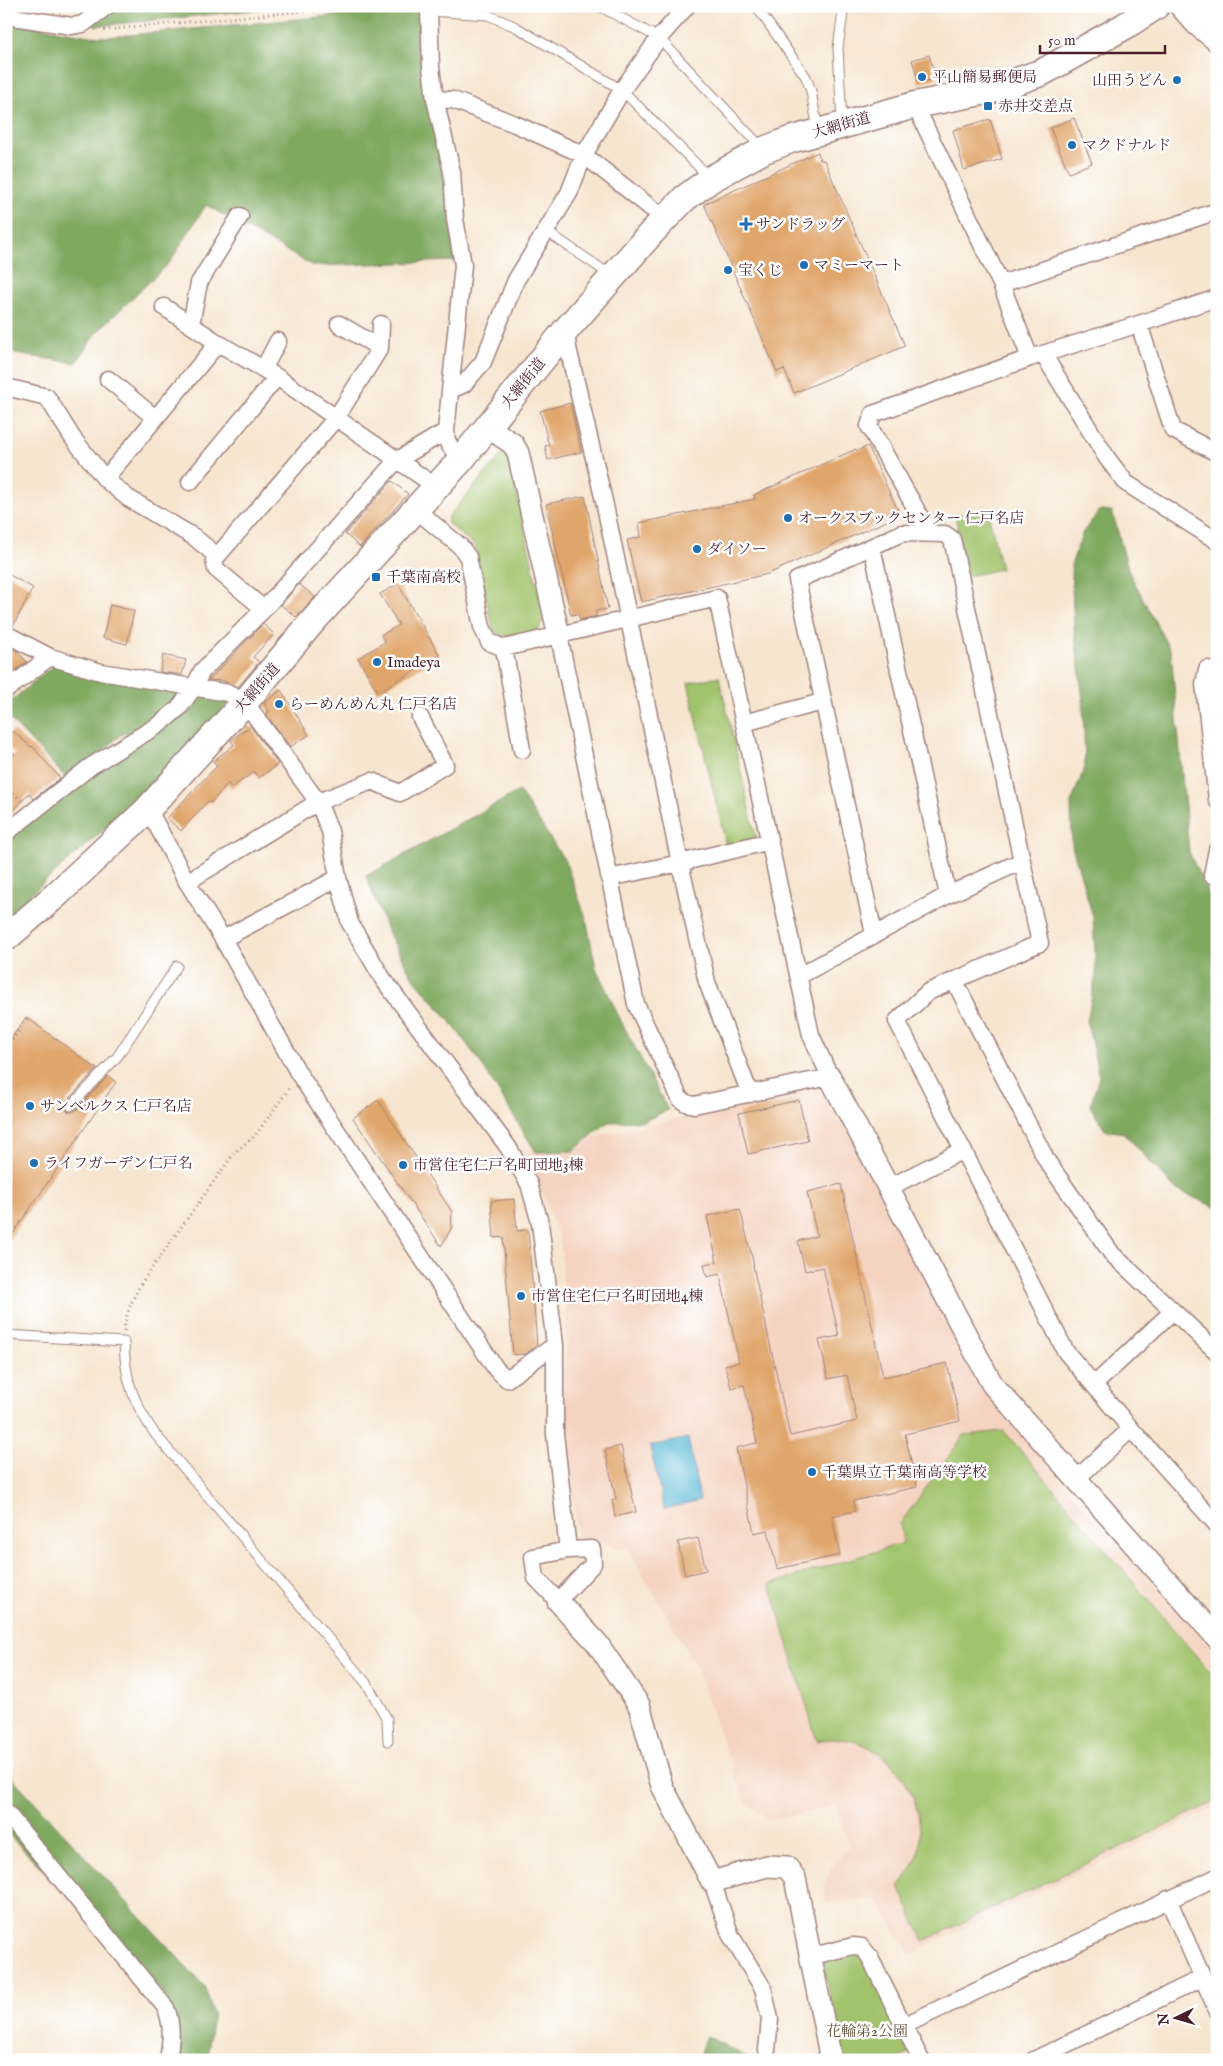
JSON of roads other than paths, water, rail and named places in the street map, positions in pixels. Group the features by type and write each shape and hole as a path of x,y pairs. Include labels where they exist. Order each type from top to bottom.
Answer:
{"main road":[{"name":"大網街道","path":"6,938 55,896 146,810 245,702 314,621 435,486 460,461 486,426 612,276 685,198 711,179 764,150 830,127 915,105 992,90 1043,72 1125,26 1156,6"}],"street":[{"path":"81,6 83,24"},
{"path":"6,16 72,26 83,24 107,6"},
{"path":"451,390 464,384 483,362 516,280 569,193 584,155 622,90 659,38 687,6"},
{"path":"1180,6 1197,25 1217,41"},
{"path":"1202,6 1217,15"},
{"path":"427,9 435,98 452,172 455,219 462,265 446,431 447,440 460,461"},
{"path":"435,98 453,100 515,124 584,155 665,219"},
{"path":"915,105 1037,356 1126,483 1217,541"},
{"path":"1001,284 1217,211"},
{"path":"191,324 199,283 240,216"},
{"path":"929,532 869,426 874,414 1037,356 1217,298"},
{"path":"164,307 218,343 270,373 435,486"},
{"path":"339,324 380,348"},
{"path":"264,609 216,569 214,560 336,418 380,348 381,324"},
{"path":"1138,324 1173,430 1217,452"},
{"path":"566,330 568,348 604,500 680,863 707,982 750,1094"},
{"path":"190,482 270,373 278,340"},
{"path":"105,479 218,343"},
{"path":"108,379 155,418"},
{"path":"6,387 48,397 72,437 105,479 128,498 194,537 217,556"},
{"path":"486,426 512,444 518,453 559,636 636,1004 680,1099 686,1103 694,1104 830,1077"},
{"path":"6,833 91,766 160,724 179,708 194,687 202,671 264,609 396,461 446,431"},
{"path":"415,509 460,546 468,556 482,627 489,642 504,648 717,598 811,1034 830,1077 992,1384 1075,1480 1217,1638"},
{"path":"874,934 822,702 797,580 902,533 929,532 945,534 952,539 1040,943 928,992 897,1021 1066,1352 1217,1524"},
{"path":"872,547 948,896"},
{"path":"6,634 50,658 101,672 228,692 245,702 318,802 330,831 338,878 350,923 382,979 508,1147 529,1184 540,1223 554,1346 555,1434 568,1550"},
{"path":"504,648 522,750"},
{"path":"6,690 50,658"},
{"path":"1217,671 1207,669 1204,684 1213,749 1217,800"},
{"path":"744,723 822,702"},
{"path":"187,882 318,802 372,781 400,792 445,766 420,717"},
{"path":"146,810 153,818 187,882 223,939 300,1074 496,1369 507,1379 554,1346"},
{"path":"610,878 770,841"},
{"path":"1217,850 1212,875 1217,875"},
{"path":"798,976 948,896 1022,861"},
{"path":"223,939 338,878"},
{"path":"954,980 1047,1161 1112,1254 1217,1352"},
{"path":"888,1188 963,1150"},
{"path":"1094,1384 1174,1311"},
{"path":"1075,1480 1131,1428"},
{"path":"558,1601 593,1564 592,1549 568,1550 532,1557 536,1578 597,1643 639,1705 662,1786 712,1882 731,1936 763,1988 770,2019 767,2050"},
{"path":"6,1812 166,2008 171,2020 172,2034 168,2060"},
{"path":"712,1882 767,1866 787,1866 795,1878 831,2060"},
{"path":"905,2025 1217,1876"},
{"path":"1168,1899 1217,2010"},
{"path":"810,1956 853,1946 862,1947 869,1956 921,2060"},
{"path":"1034,2060 1202,1978"}],"lane":[{"path":"599,6 659,38 764,150"},
{"path":"756,6 806,77 811,91 830,127"},
{"path":"830,127 844,6"},
{"path":"427,9 488,15 516,27 622,90 711,179"},
{"path":"546,231 612,276"},
{"path":"72,1106 117,1057 177,966"},
{"path":"6,1335 124,1342 126,1372 130,1387 140,1411 155,1434 367,1684 387,1719 388,1742"}],"water":[{"path":"688,1438 700,1500 664,1509 650,1446"}],"place":[{"name":"平山簡易郵便局","path":"922,77"},
{"name":"山田うどん","path":"1177,80"},
{"name":"赤井交差点","path":"988,106"},
{"name":"マクドナルド","path":"1072,145"},
{"name":"サンドラッグ","path":"746,224"},
{"name":"マミーマート","path":"804,265"},
{"name":"宝くじ","path":"728,270"},
{"name":"オークスブックセンター 仁戸名店","path":"788,518"},
{"name":"ダイソー","path":"697,549"},
{"name":"千葉南高校","path":"376,577"},
{"name":"Imadeya","path":"377,662"},
{"name":"らーめんめん丸 仁戸名店","path":"279,704"},
{"name":"サンベルクス 仁戸名店","path":"30,1106"},
{"name":"ライフガーデン仁戸名","path":"34,1163"},
{"name":"市営住宅仁戸名町団地3棟","path":"403,1165"},
{"name":"市営住宅仁戸名町団地4棟","path":"521,1296"},
{"name":"千葉県立千葉南高等学校","path":"812,1472"}],"park label":[{"name":"花輪第2公園","path":"867,2031"}]}
